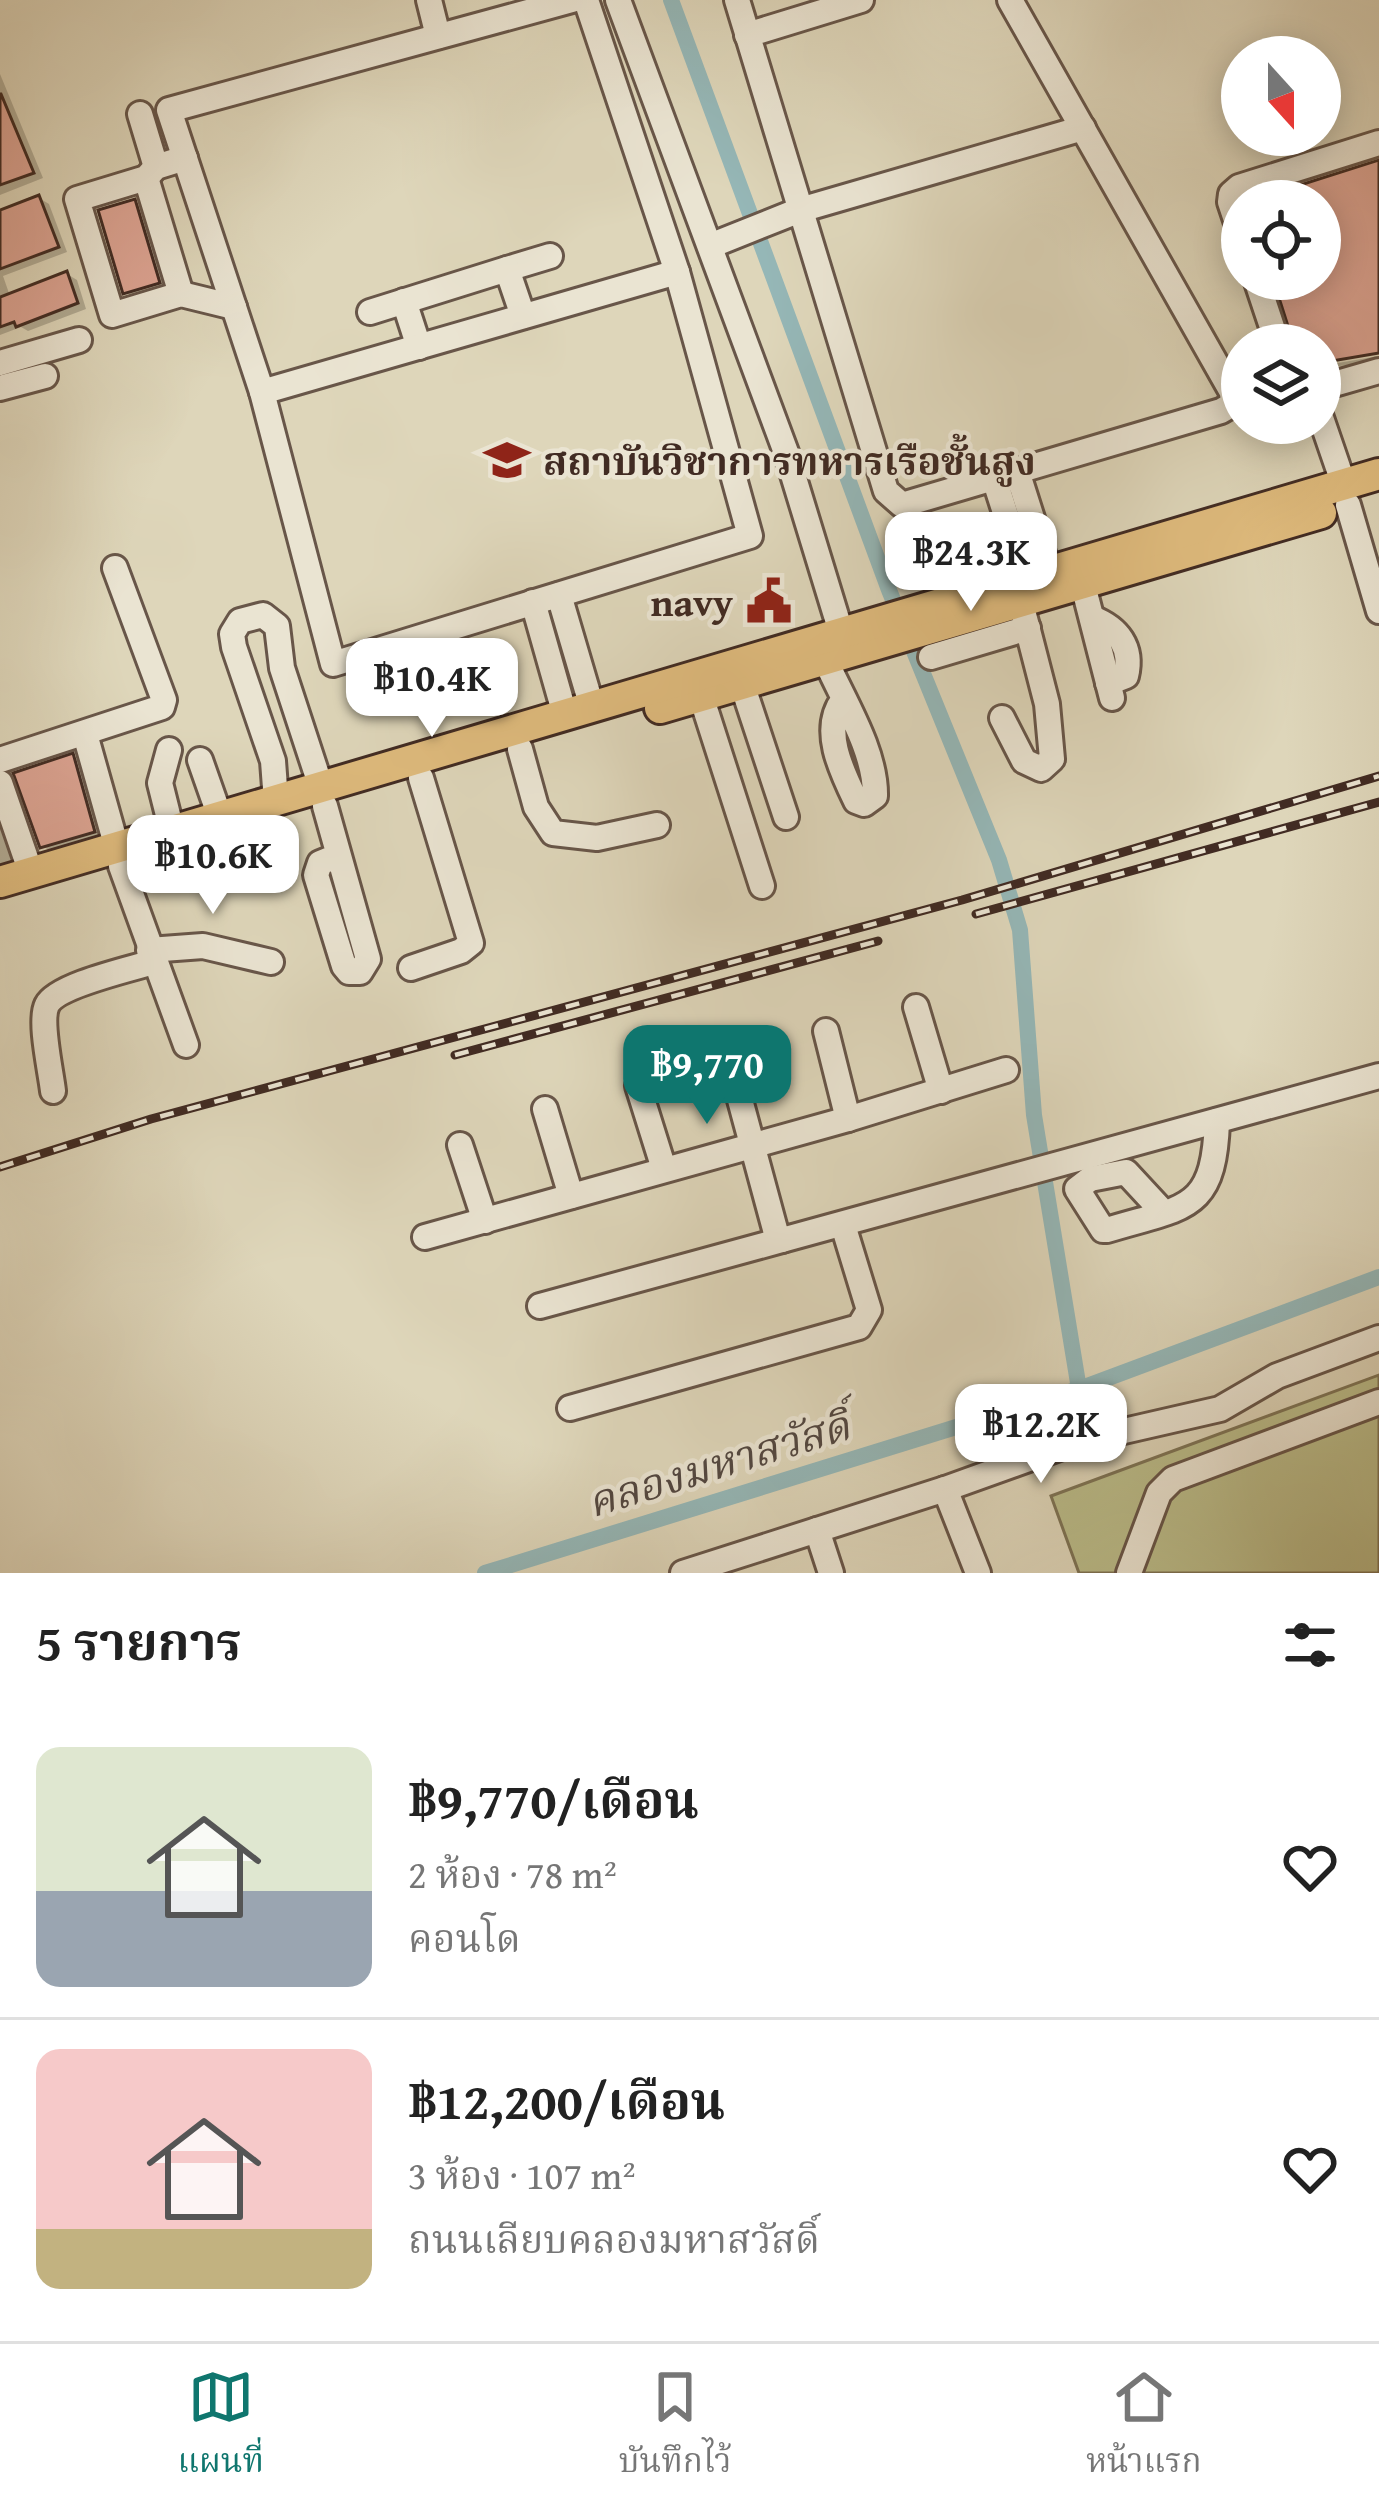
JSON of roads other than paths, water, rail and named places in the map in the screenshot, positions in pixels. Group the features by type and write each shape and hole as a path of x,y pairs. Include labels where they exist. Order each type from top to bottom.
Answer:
{"main road":[{"path":"0,903 119,857 842,632 929,631 1346,495 1379,474"},
{"path":"1346,495 1379,496"},
{"path":"0,882 119,857 172,831 276,801 421,778 825,659 880,631"}],"street":[{"path":"429,0 438,36"},
{"path":"572,0 169,110 262,392 333,664 750,536 677,272 586,0"},
{"path":"618,0 714,244 842,632"},
{"path":"737,0 795,212 886,491 902,505 1232,404 1232,392 1010,0"},
{"path":"747,35 861,0"},
{"path":"600,44 631,34"},
{"path":"140,114 181,294"},
{"path":"714,244 795,212 1083,128"},
{"path":"1261,180 1379,143"},
{"path":"642,168 677,156"},
{"path":"185,158 77,199 112,315 181,294 234,307"},
{"path":"370,312 550,256"},
{"path":"507,269 523,316"},
{"path":"262,392 677,272"},
{"path":"404,301 419,347"},
{"path":"0,363 79,340"},
{"path":"1341,382 1379,371"},
{"path":"0,388 45,376"},
{"path":"1329,444 1379,610"},
{"path":"1002,718 1024,761 1041,769 1048,765 1052,759 1042,594 1006,474"},
{"path":"0,760 158,711 164,704 115,568"},
{"path":"1042,594 1116,629 1127,655 1126,676 1110,691"},
{"path":"559,595 578,711"},
{"path":"533,602 578,711"},
{"path":"276,801 273,761 232,634 241,621 263,615 277,626 282,668 337,856"},
{"path":"825,659 843,700"},
{"path":"742,684 786,818"},
{"path":"257,707 292,695"},
{"path":"701,696 762,886"},
{"path":"85,734 151,956 186,1046"},
{"path":"169,749 160,783 172,831"},
{"path":"520,749 536,807 553,833 597,838 657,825"},
{"path":"200,760 220,818"},
{"path":"411,968 471,943 421,778"},
{"path":"0,783 31,874"},
{"path":"53,1091 44,1019 47,1005 64,991 151,956 203,946 271,962"},
{"path":"916,1006 941,1091"},
{"path":"826,1031 848,1119"},
{"path":"729,1059 776,1233 782,1240"},
{"path":"425,1238 1006,1070"},
{"path":"540,1306 1379,1076"},
{"path":"638,1085 664,1169"},
{"path":"545,1109 572,1196"},
{"path":"1163,1213 1192,1202 1205,1189 1216,1161 1217,1121"},
{"path":"460,1144 485,1221"},
{"path":"570,1408 859,1327 869,1310 843,1225"},
{"path":"683,1573 945,1490 1076,1442 1220,1409 1276,1376 1379,1338"},
{"path":"1129,1573 1159,1493 1173,1479 1379,1402"},
{"path":"945,1490 978,1573"},
{"path":"817,1531 831,1573"}],"waterway":[{"path":"671,0 889,590 999,860 1020,930 1034,1115 1079,1389"},
{"name":"คลองมหาสวัสดิ์","path":"485,1573 1079,1389 1379,1277"}],"railway":[{"path":"0,1167 151,1119 962,900 1379,776"},
{"path":"976,914 1379,802"},
{"path":"455,1055 878,941"}],"place":[{"name":"สถาบันวิชาการทหารเรือชั้นสูง","path":"507,460"},
{"name":"navy","path":"769,601"}]}
